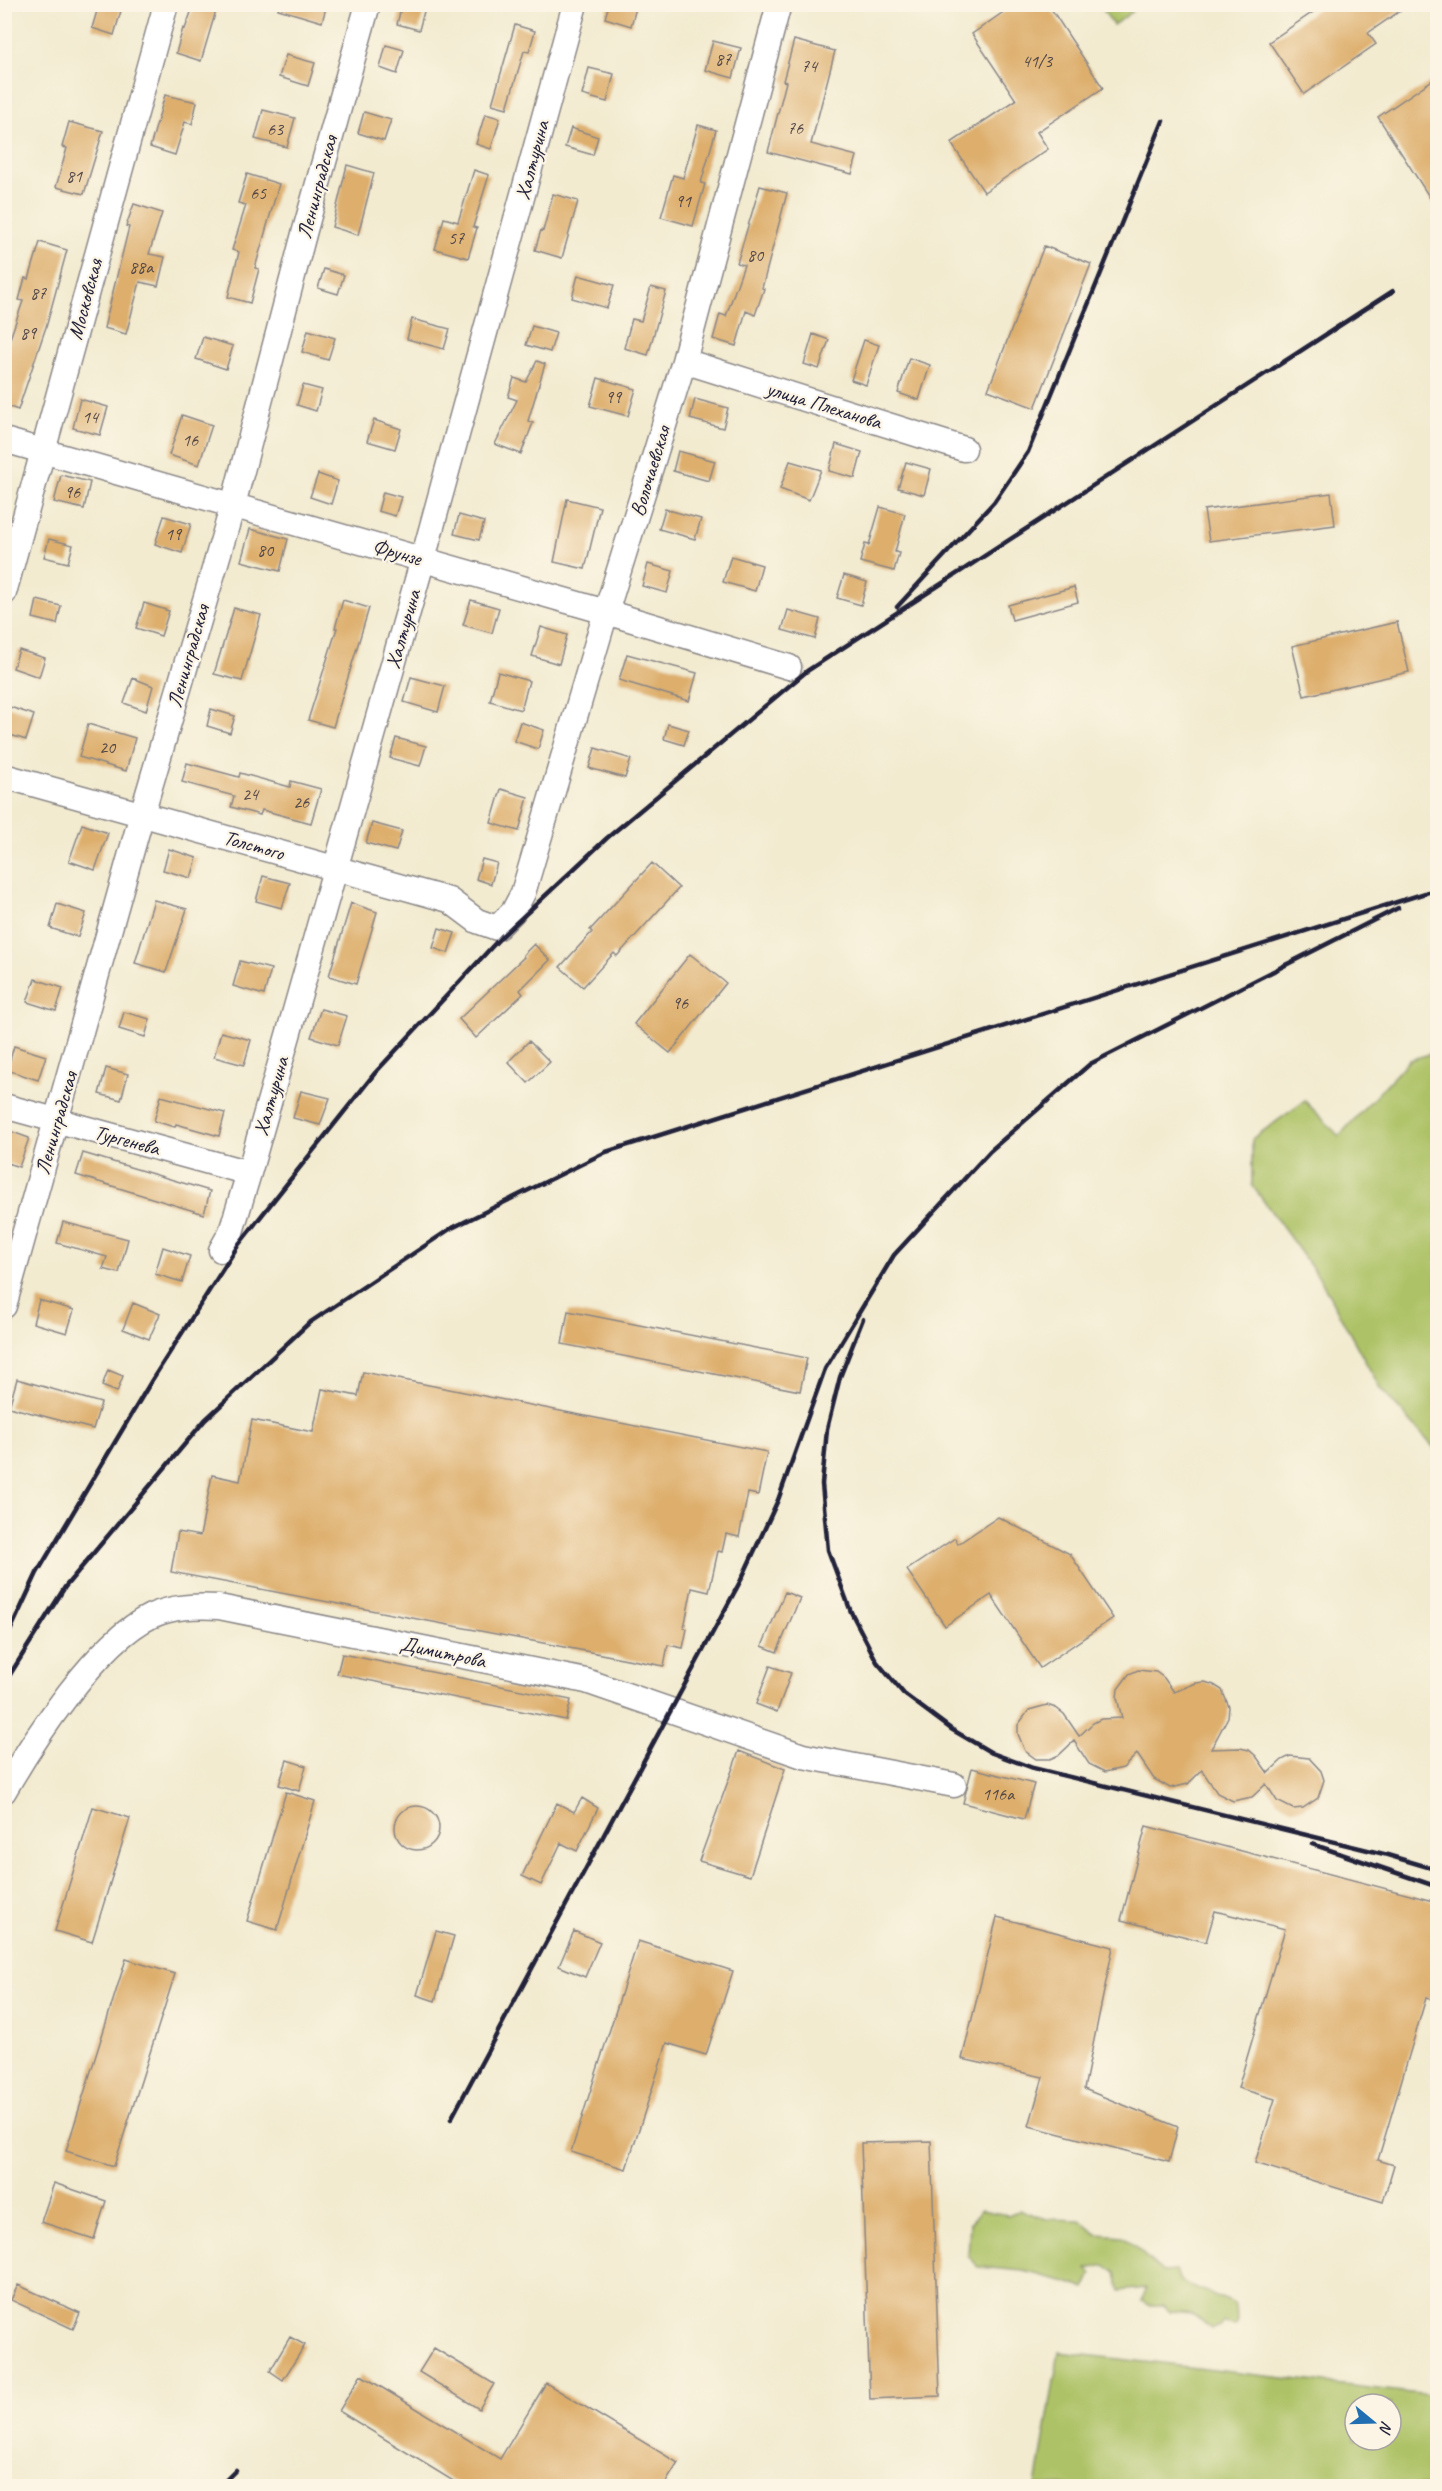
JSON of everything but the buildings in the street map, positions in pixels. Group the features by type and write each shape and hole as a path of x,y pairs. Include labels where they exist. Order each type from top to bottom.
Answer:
{"street":[{"name":"Московская","path":"4,593 166,4"},
{"name":"Ленинградская","path":"4,1306 142,814 233,505 368,4"},
{"name":"Халтурина","path":"221,1250 231,1232 249,1173 336,868 575,4"},
{"name":"Волочаевская","path":"497,928 513,912 520,900 684,361 779,4"},
{"name":"улица Плеханова","path":"684,361 964,449"},
{"name":"Фрунзе","path":"4,440 423,559 789,667"},
{"name":"Толстого","path":"4,776 449,900 477,921 497,928"},
{"name":"Тургенева","path":"4,1106 249,1173"},
{"name":"Димитрова","path":"4,1791 27,1752 97,1659 124,1634 151,1616 186,1605 219,1607 586,1682 803,1756 954,1785"}],"green space":[{"path":"1100,5 1128,5 1132,12 1113,25"},
{"path":"1438,1052 1437,1451 1380,1388 1320,1279 1252,1185 1252,1139 1305,1101 1339,1136 1409,1060"},
{"path":"981,2210 1008,2215 1020,2210 1047,2219 1080,2220 1097,2234 1122,2236 1163,2272 1176,2271 1180,2281 1233,2303 1238,2321 1235,2326 1224,2322 1221,2326 1212,2329 1192,2314 1170,2312 1164,2305 1149,2305 1142,2301 1146,2288 1120,2291 1116,2273 1105,2265 1087,2269 1092,2274 1085,2289 1023,2271 979,2267 968,2256 970,2223"},
{"path":"1059,2352 1403,2392 1343,2392 1343,2452 1403,2452 1403,2392 1437,2396 1437,2486 1036,2486"}],"railway":[{"path":"897,607 994,502 1028,452 1163,121"},
{"path":"4,1644 37,1573 152,1380 239,1244 375,1073 501,937 607,838 807,671 1393,291"},
{"path":"4,1684 65,1587 205,1420 309,1323 450,1229 606,1152 1438,889"},
{"path":"451,2119 741,1580 778,1500 825,1369 894,1255 990,1151 1090,1064 1398,908"},
{"path":"863,1319 840,1377 827,1429 822,1484 828,1550 851,1612 877,1662 904,1694 951,1729 992,1753 1033,1768 1384,1854 1438,1870"},
{"path":"1312,1844 1438,1887"},
{"path":"220,2486 236,2470"}]}
